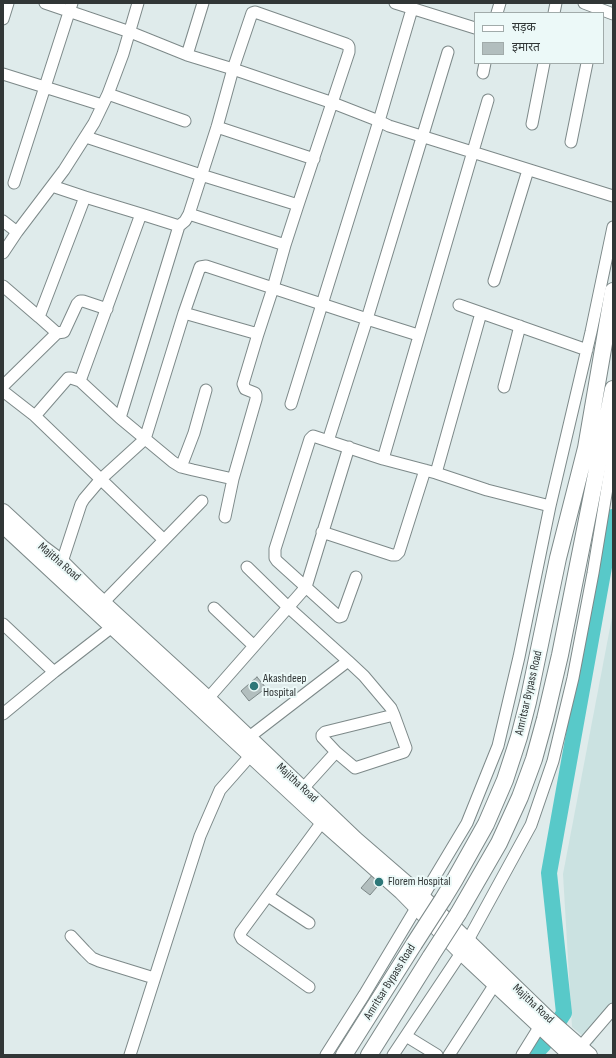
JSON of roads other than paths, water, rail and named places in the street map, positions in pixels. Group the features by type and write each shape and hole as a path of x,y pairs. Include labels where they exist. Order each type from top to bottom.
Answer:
{"highway":[{"name":"Amritsar Bypass Road","path":"344,1055 454,881 486,824 505,780 519,737 528,702 558,558 586,448 613,291"},
{"name":"Amritsar Bypass Road","path":"368,1055 458,914 498,844 520,797 534,759 560,656 612,403"}],"main road":[{"name":"Majitha Road","path":"3,511 42,547 62,562 99,607 112,627 204,703"},
{"name":"Majitha Road","path":"3,526 99,607 204,703 299,793 322,822 401,892 420,903"},
{"name":"Majitha Road","path":"243,741 250,756 356,839 545,1026"},
{"name":"Majitha Road","path":"465,947 495,984 574,1049"}],"street":[{"path":"3,19 8,3"},
{"path":"44,3 71,7 187,55 233,69 333,104 389,126 613,196"},
{"path":"3,253 64,170 94,123 108,94 123,54 138,3"},
{"path":"187,55 203,3"},
{"path":"395,3 474,28"},
{"path":"584,3 597,11"},
{"path":"14,183 71,7"},
{"path":"291,404 379,121 412,9"},
{"path":"120,418 179,226 185,221 189,214 252,12 262,14 346,44 349,47 349,52 333,104 298,205 243,384 245,389 255,393 256,399 233,479 225,517"},
{"path":"328,440 367,319 448,52"},
{"path":"532,124 544,64"},
{"path":"571,142 587,64"},
{"path":"3,74 102,105"},
{"path":"108,94 185,121"},
{"path":"383,459 418,335 488,100"},
{"path":"216,127 314,159"},
{"path":"86,137 298,205"},
{"path":"494,281 528,170"},
{"path":"52,186 179,226"},
{"path":"39,317 85,197"},
{"path":"80,381 141,214"},
{"path":"189,214 285,246"},
{"path":"3,221 17,232"},
{"path":"326,1055 420,903 467,823 498,746 520,657 550,506 587,350 613,227"},
{"path":"62,562 81,504 101,479 145,439 184,313 200,267 206,266 418,335"},
{"path":"3,286 57,333"},
{"path":"3,386 57,333 64,332 77,304 80,301 107,309"},
{"path":"459,305 587,350"},
{"path":"184,313 258,334"},
{"path":"436,473 481,313"},
{"path":"504,387 520,326"},
{"path":"35,416 68,378 71,378 80,381 120,418 181,467 233,479"},
{"path":"181,467 194,433 206,390"},
{"path":"3,391 35,416 164,540"},
{"path":"393,1055 465,947 531,825 553,761 573,678 613,452 612,403"},
{"path":"356,577 343,614 340,617 275,558 274,549 310,439 313,436 383,459 436,473 487,490 550,506"},
{"path":"204,703 306,587 349,447"},
{"path":"322,532 396,555 399,552 425,470"},
{"path":"99,607 202,501"},
{"path":"247,567 288,608 373,685 391,708 394,715 406,748 404,752 356,768 336,752 322,738 322,735 325,732 394,715"},
{"path":"214,608 254,646"},
{"path":"3,624 54,672"},
{"path":"3,714 112,627"},
{"path":"243,741 348,661"},
{"path":"299,793 336,752"},
{"path":"130,1055 200,836 220,790 250,756"},
{"path":"309,987 240,937 241,932 322,822"},
{"path":"268,896 309,923"},
{"path":"71,936 92,958 154,978"},
{"path":"449,1055 495,984"},
{"path":"574,1049 613,1008"},
{"path":"522,1055 545,1026"},
{"path":"406,1036 437,1055"}],"waterway":[{"path":"534,1055 544,1044 564,1013 549,873 613,517"}],"place":[{"name":"Akashdeep Hospital","path":"254,686"},
{"name":"Florem Hospital","path":"379,882"}]}
